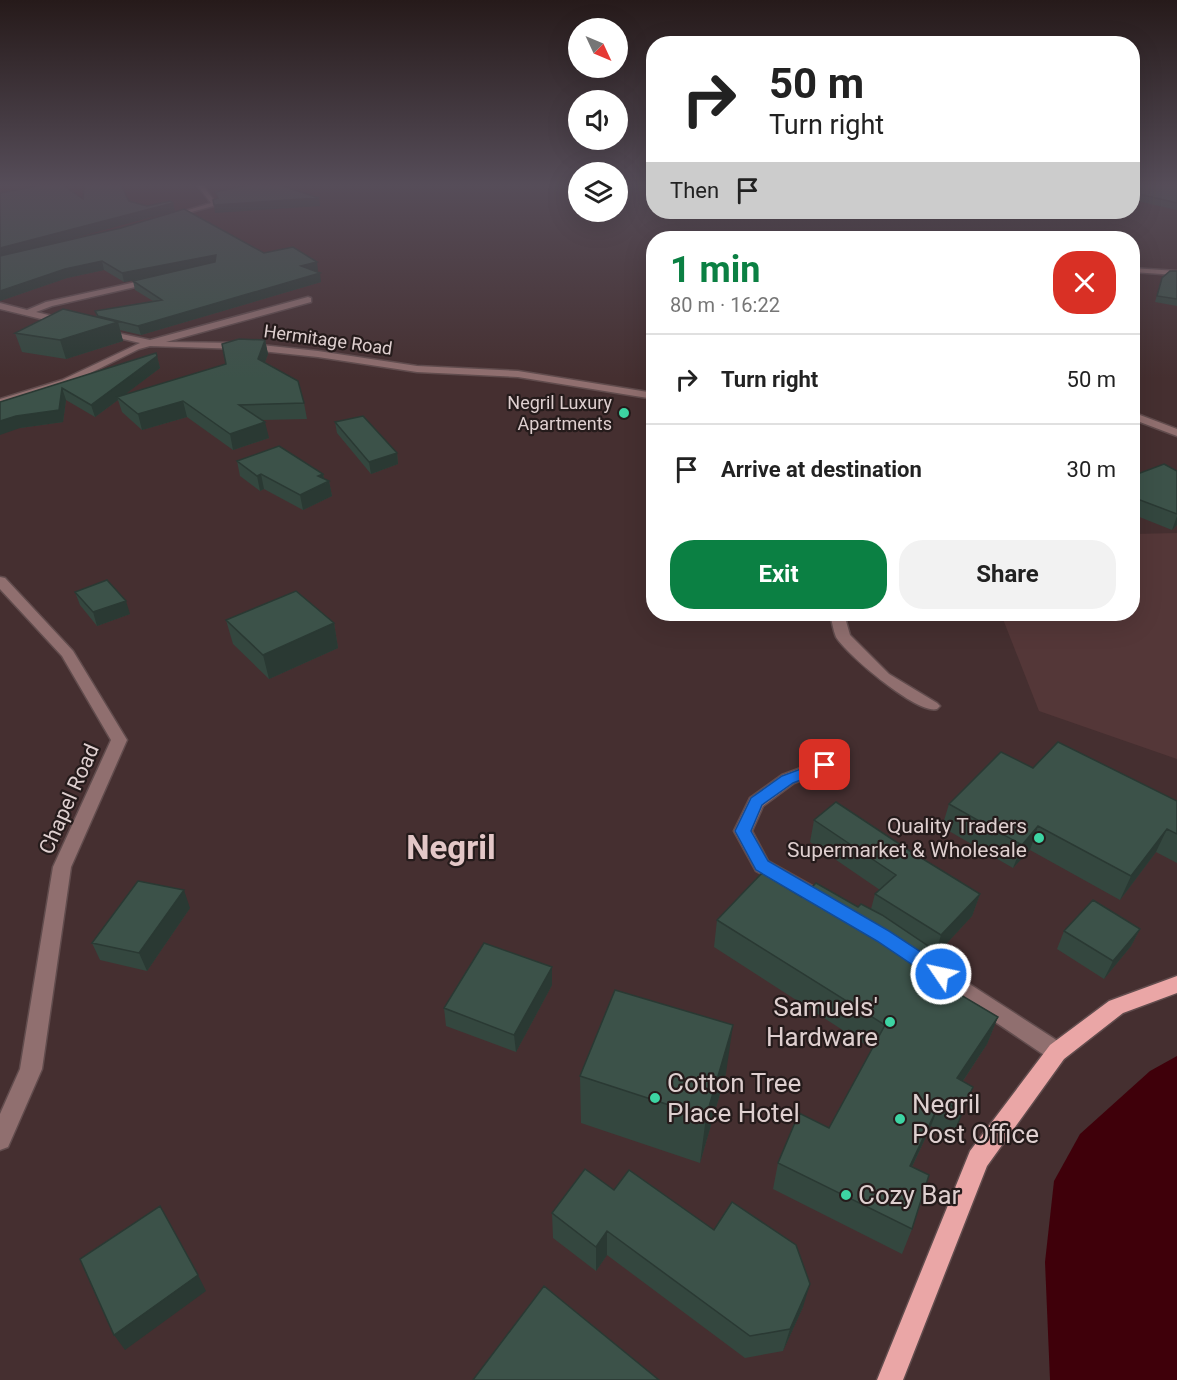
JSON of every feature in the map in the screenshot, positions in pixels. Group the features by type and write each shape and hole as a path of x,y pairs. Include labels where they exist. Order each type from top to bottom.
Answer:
{"main road":[{"path":"890,1380 978,1159 1057,1052 1116,1007 1177,984"}],"street":[{"path":"1140,271 1177,273"},
{"path":"29,312 50,304 165,278"},
{"path":"0,402 65,382 126,352 241,317 308,300"},
{"path":"0,306 75,324"},
{"name":"Hermitage Road","path":"86,327 154,344 242,346 318,354 417,369 518,374 646,395"},
{"path":"1140,418 1177,433"},
{"name":"Chapel Road","path":"0,581 68,654 119,740 62,867 31,1069 0,1139"},
{"path":"839,621 843,636 884,677 932,706"},
{"path":"840,770 825,765 788,779 756,802 743,831 762,866 843,912"},
{"path":"902,949 1057,1052"}],"shaded area":[{"path":"1177,533 1177,759 1039,711 1004,621 1140,621 1140,534"},
{"path":"1177,1056 1177,1380 1050,1380 1045,1262 1054,1181 1080,1134 1150,1071"}],"building":[{"path":"29,249 257,249 264,253 297,249 317,262 301,266 320,273 138,326 98,316 95,311 162,300 133,281 215,262 216,255 122,273 102,261 65,269 0,291 0,256"},
{"path":"1170,271 1177,271 1177,299 1157,296 1162,278"},
{"path":"63,309 118,322 60,340 15,333"},
{"path":"239,339 265,340 258,359 298,381 304,403 239,405 265,422 230,434 183,401 138,414 117,397 226,364 222,344"},
{"path":"156,353 157,356 91,405 62,388 59,410 16,416 0,421 0,402"},
{"path":"363,416 397,453 369,462 335,422"},
{"path":"279,446 323,474 318,476 329,481 300,495 261,474 257,476 237,461"},
{"path":"1164,464 1177,471 1177,514 1140,500 1140,473"},
{"path":"107,580 126,601 93,612 75,592"},
{"path":"296,591 334,623 263,655 226,620"},
{"path":"1058,742 1177,801 1177,834 1167,829 1131,876 1038,826 1022,845 949,804 1001,752 1033,768"},
{"path":"836,802 980,894 941,935 875,894 896,875 814,820"},
{"path":"762,873 802,897 816,883 858,907 861,904 882,915 937,952 922,972 998,1017 957,1078 973,1087 962,1111 941,1100 910,1166 929,1175 912,1229 778,1163 799,1113 829,1128 885,1025 717,920"},
{"path":"138,881 184,890 139,953 92,943"},
{"path":"1093,900 1140,929 1113,961 1064,931"},
{"path":"484,943 552,967 514,1035 444,1008"},
{"path":"615,990 733,1025 706,1117 580,1076"},
{"path":"585,1169 614,1190 629,1170 714,1230 732,1202 796,1245 810,1284 790,1329 750,1336 607,1231 596,1247 552,1213"},
{"path":"160,1206 198,1275 114,1335 80,1259"},
{"path":"544,1286 659,1380 473,1380"}],"place":[{"name":"Negril Luxury Apartments","path":"624,413"},
{"name":"Quality Traders Supermarket & Wholesale","path":"1039,838"},
{"name":"Samuels' Hardware","path":"890,1022"},
{"name":"Cotton Tree Place Hotel","path":"655,1098"},
{"name":"Negril Post Office","path":"900,1119"},
{"name":"Cozy Bar","path":"846,1195"}],"district":[{"name":"Negril","path":"451,847"}],"route":[{"path":"825,765 788,779 756,802 743,831 762,866 883,936 941,974"}]}
